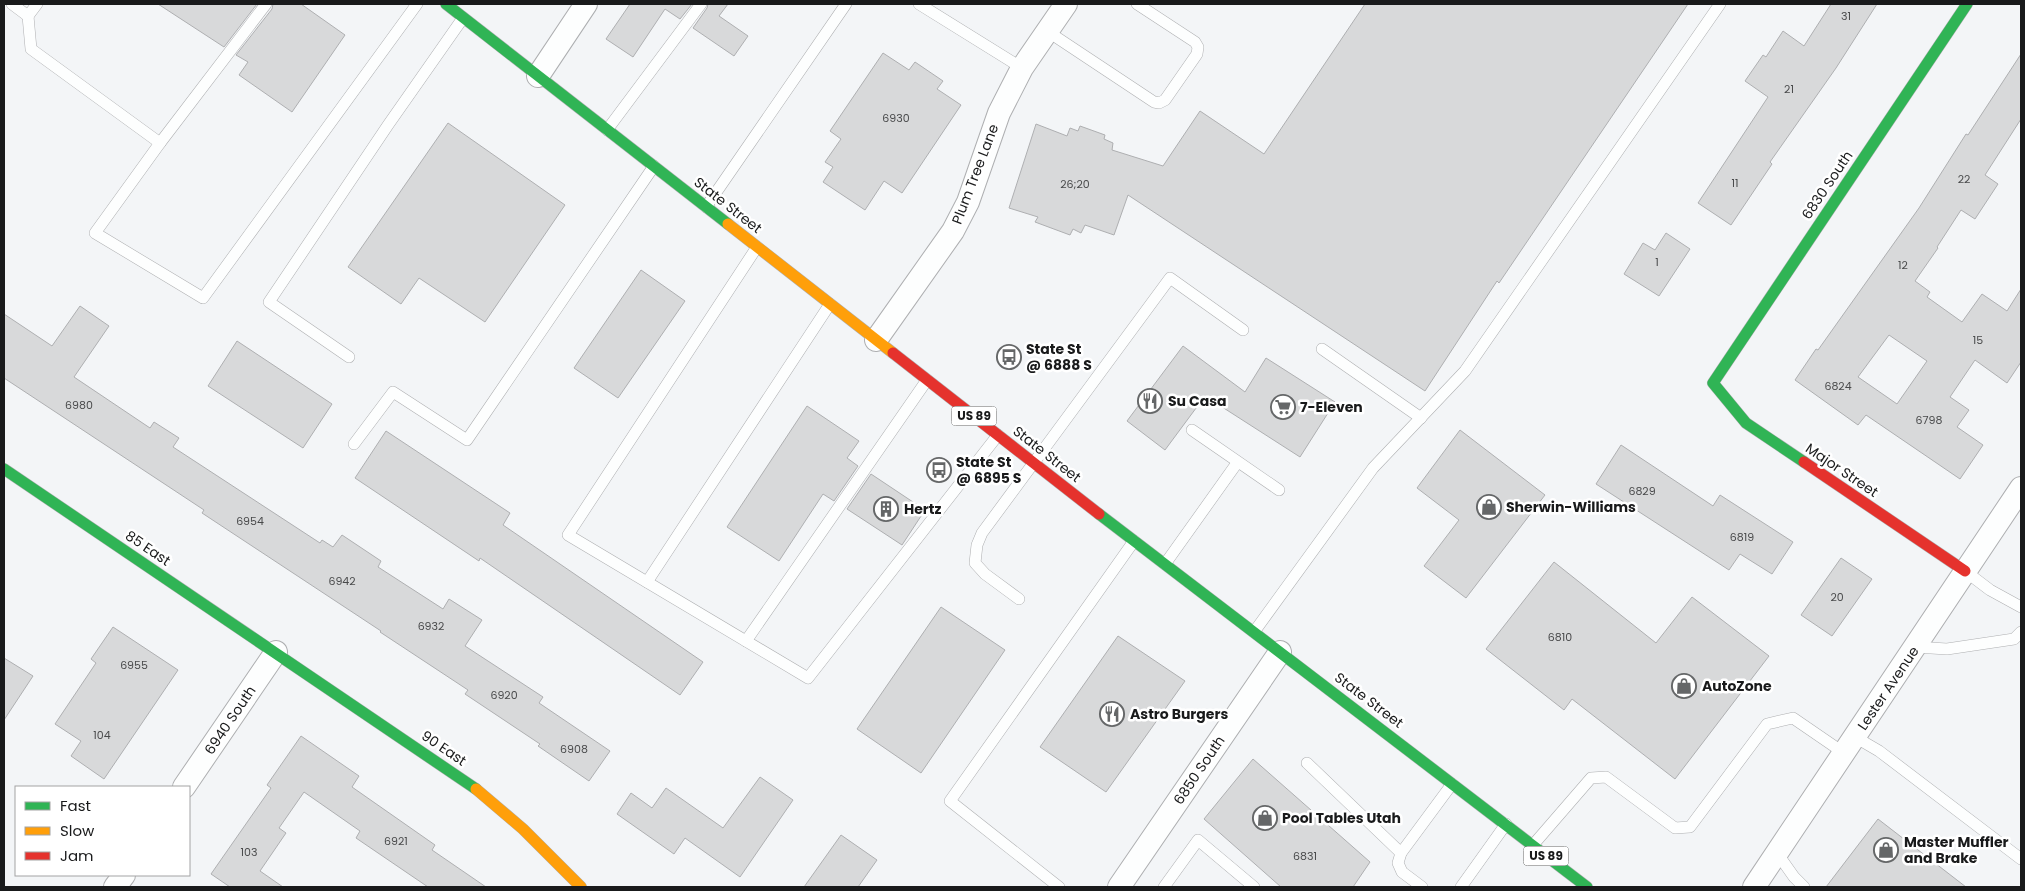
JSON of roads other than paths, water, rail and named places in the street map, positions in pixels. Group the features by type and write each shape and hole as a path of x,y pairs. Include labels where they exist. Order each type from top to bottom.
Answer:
{"main road":[{"name":"State Street","path":"446,4 998,435 1587,887"},
{"name":"6830 South","path":"1712,383 1967,4"},
{"name":"Major Street","path":"1712,383 1746,423 1965,571"},
{"name":"85 East","path":"4,470 276,652"},
{"name":"90 East","path":"276,652 461,777 500,806 540,843 581,887"}],"street":[{"path":"538,76 586,4"},
{"name":"Plum Tree Lane","path":"876,340 953,231 968,202 999,113 1022,68 1066,4"},
{"name":"Lester Avenue","path":"1754,887 2021,488"},
{"name":"6940 South","path":"185,786 276,652"},
{"name":"6850 South","path":"1119,887 1280,652"},
{"path":"115,887 123,876"}],"lane":[{"path":"12,4 28,16"},
{"path":"37,4 28,16 32,49 160,143"},
{"path":"266,4 160,143 95,233 204,298 417,4"},
{"path":"608,130 701,4"},
{"path":"706,207 846,4"},
{"path":"919,4 1022,68"},
{"path":"1047,31 1154,102 1159,103 1165,100 1197,54 1198,47 1196,42 1137,4"},
{"path":"1254,632 1373,468 1465,371 1720,4"},
{"path":"349,357 269,302 388,125 463,18"},
{"path":"354,444 393,392 467,440 654,166"},
{"path":"757,247 568,535 808,678 998,435"},
{"path":"1019,599 985,574 976,563 978,545 982,533 1170,278 1243,330"},
{"path":"646,582 830,304"},
{"path":"1322,349 1421,418"},
{"path":"746,641 927,380"},
{"path":"1192,430 1237,463 1279,490"},
{"path":"1165,564 1237,463"},
{"path":"1059,887 950,801 1134,540"},
{"path":"1965,571 1990,590 2021,606"},
{"path":"1916,647 1947,649 2014,639 2021,632"},
{"path":"1533,845 1591,778 1606,777 1675,828 1690,827 1768,724 1793,718 1850,745 1879,751 2021,859"},
{"path":"1307,763 1401,854"},
{"path":"1422,887 1402,872 1398,863 1401,854 1453,783"},
{"path":"1461,887 1506,824"},
{"path":"1164,887 1198,840 1254,887"},
{"path":"1777,853 1794,877 1804,887"}],"place":[{"name":"State St @ 6888 S","path":"1009,357"},
{"name":"Su Casa","path":"1150,401"},
{"name":"7-Eleven","path":"1283,407"},
{"name":"State St @ 6895 S","path":"939,470"},
{"name":"Sherwin-Williams","path":"1489,507"},
{"name":"Hertz","path":"886,509"},
{"name":"AutoZone","path":"1684,686"},
{"name":"Astro Burgers","path":"1112,714"},
{"name":"Pool Tables Utah","path":"1265,818"},
{"name":"Master Muffler and Brake","path":"1886,850"}]}
